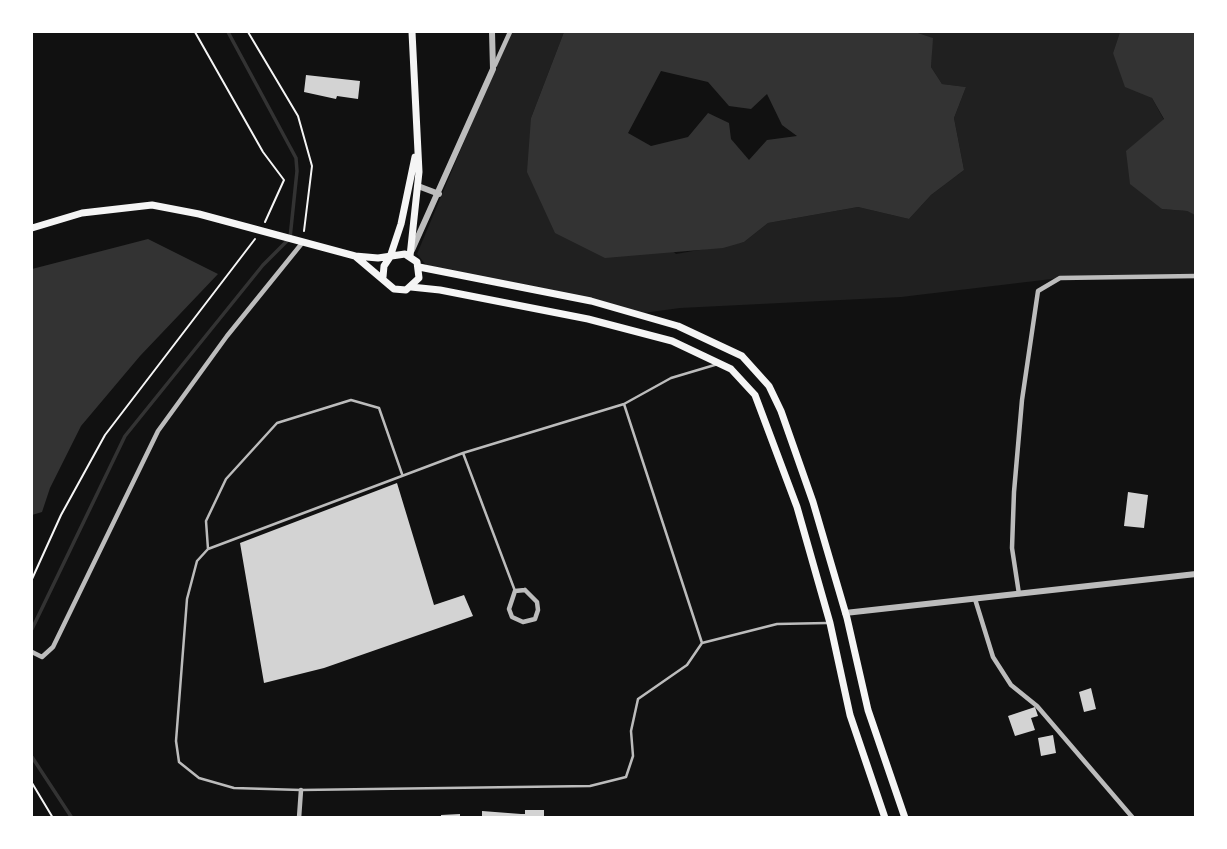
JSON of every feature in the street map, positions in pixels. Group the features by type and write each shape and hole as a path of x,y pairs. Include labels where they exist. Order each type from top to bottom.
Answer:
{"main road":[{"path":"410,256 418,186 412,32"},
{"path":"383,277 416,152"},
{"path":"32,228 82,213 152,205 261,230 355,256 390,257 400,253 410,256 419,267 604,305 678,326 741,356 769,386 781,411 813,502 845,613 868,710 905,817"},
{"path":"355,256 394,289 411,287 440,290 588,319 672,341 731,369 755,395 766,417 797,507 829,619 850,715 885,817"},
{"path":"411,287 419,278 419,267"}],"street":[{"path":"492,32 493,69"},
{"path":"410,256 510,32"},
{"path":"418,186 439,194"},
{"path":"32,652 42,657 53,647 158,431 227,336 303,242"},
{"path":"1019,595 1012,548 1014,492 1022,400 1038,291 1060,278 1195,276"},
{"path":"845,613 1195,574"},
{"path":"525,590 537,602 535,619 523,622 512,617 510,599 515,591 525,590"},
{"path":"975,599 993,657 1010,685 1037,706 1133,817"},
{"path":"299,817 301,790"}],"lane":[{"path":"721,363 671,379 624,404 402,474 208,549 197,561 187,598 176,741 178,762 199,778 234,788 301,790 590,786 626,778 633,756 631,731 638,699 687,665 702,643 777,624 829,619"},
{"path":"208,549 206,521 226,479 277,423 351,400 379,408 402,474"},
{"path":"624,404 702,643"},
{"path":"463,453 515,591"}],"path":[{"path":"32,579 61,515 105,435 261,230 284,180 263,152 195,32"},
{"path":"247,32 298,116 312,166 303,242"},
{"path":"32,783 53,817"}],"shaded area":[{"path":"510,32 564,32 531,118 676,254 744,242 768,223 858,207 909,219 931,195 964,170 954,118 966,87 942,84 931,67 932,38 915,32 1120,32 1113,53 1152,98 1164,120 1127,151 1162,209 1187,211 1196,215 1195,275 1060,278 901,297 680,308 643,313 426,265 417,254"},
{"path":"564,32 915,32 933,38 931,67 942,84 966,87 954,118 964,170 931,195 909,219 858,207 768,223 744,242 723,248 605,258 555,233 527,172 531,118","holes":["661,71 708,82 729,106 751,109 767,94 782,125 797,136 767,140 749,160 731,139 729,123 708,113 688,137 651,146 628,133"]},
{"path":"1120,32 1195,32 1195,215 1187,211 1162,209 1130,184 1126,151 1164,119 1152,98 1125,87 1113,53"},
{"path":"148,239 218,274 140,356 81,426 50,488 42,512 32,515 32,269"}],"building":[{"path":"306,75 360,81 358,99 337,96 336,99 304,92"},
{"path":"397,483 434,605 464,595 473,616 324,668 264,683 240,543"},
{"path":"1128,492 1148,495 1144,528 1124,526"},
{"path":"1091,688 1096,709 1084,712 1079,692"},
{"path":"1035,707 1038,716 1031,718 1035,730 1015,736 1008,716"},
{"path":"1053,735 1056,753 1041,756 1038,738"},
{"path":"525,810 544,810 544,818 482,818 482,811 525,814"},
{"path":"460,814 460,818 441,818 441,815"}],"waterway":[{"path":"32,629 125,436 263,265 290,238 296,158 228,32"},
{"path":"32,757 72,818"}]}
